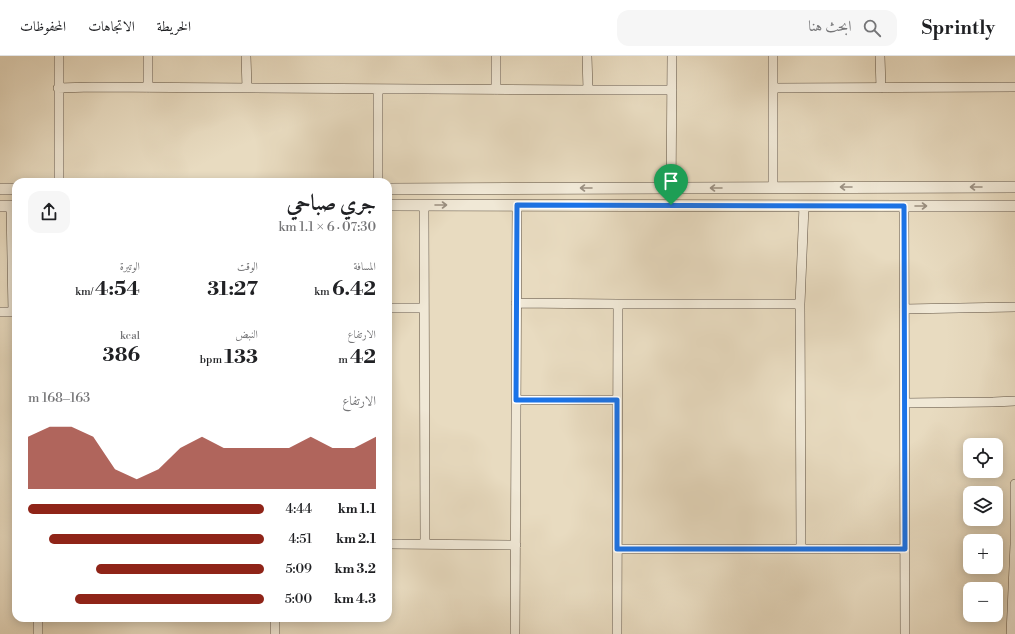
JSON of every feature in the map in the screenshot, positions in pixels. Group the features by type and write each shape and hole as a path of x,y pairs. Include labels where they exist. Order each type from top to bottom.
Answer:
{"street":[{"path":"59,56 59,178"},
{"path":"148,56 148,88"},
{"path":"246,56 247,88"},
{"path":"496,56 496,90"},
{"path":"588,56 588,90"},
{"path":"671,205 672,56"},
{"path":"773,56 773,188"},
{"path":"880,56 881,88"},
{"path":"773,88 1015,87"},
{"path":"58,88 672,90"},
{"path":"378,89 378,178"},
{"path":"392,189 1015,186"},
{"path":"0,189 12,189"},
{"path":"392,205 1015,206"},
{"path":"424,205 425,544"},
{"path":"515,634 517,205"},
{"path":"9,206 12,259"},
{"path":"801,549 800,304 804,206"},
{"path":"904,206 905,634"},
{"path":"516,303 800,304"},
{"path":"617,634 618,304"},
{"path":"904,309 1015,307"},
{"path":"392,308 424,308"},
{"path":"0,312 12,312"},
{"path":"516,400 617,400"},
{"path":"905,403 1015,401"},
{"path":"1011,634 1015,544 1015,484"},
{"path":"392,544 516,545"},
{"path":"617,549 905,549"},
{"path":"38,622 38,634"},
{"path":"275,622 275,634"}],"route":[{"path":"517,205 671,205 904,206 905,549 617,549 617,400 516,400 517,205"}]}
